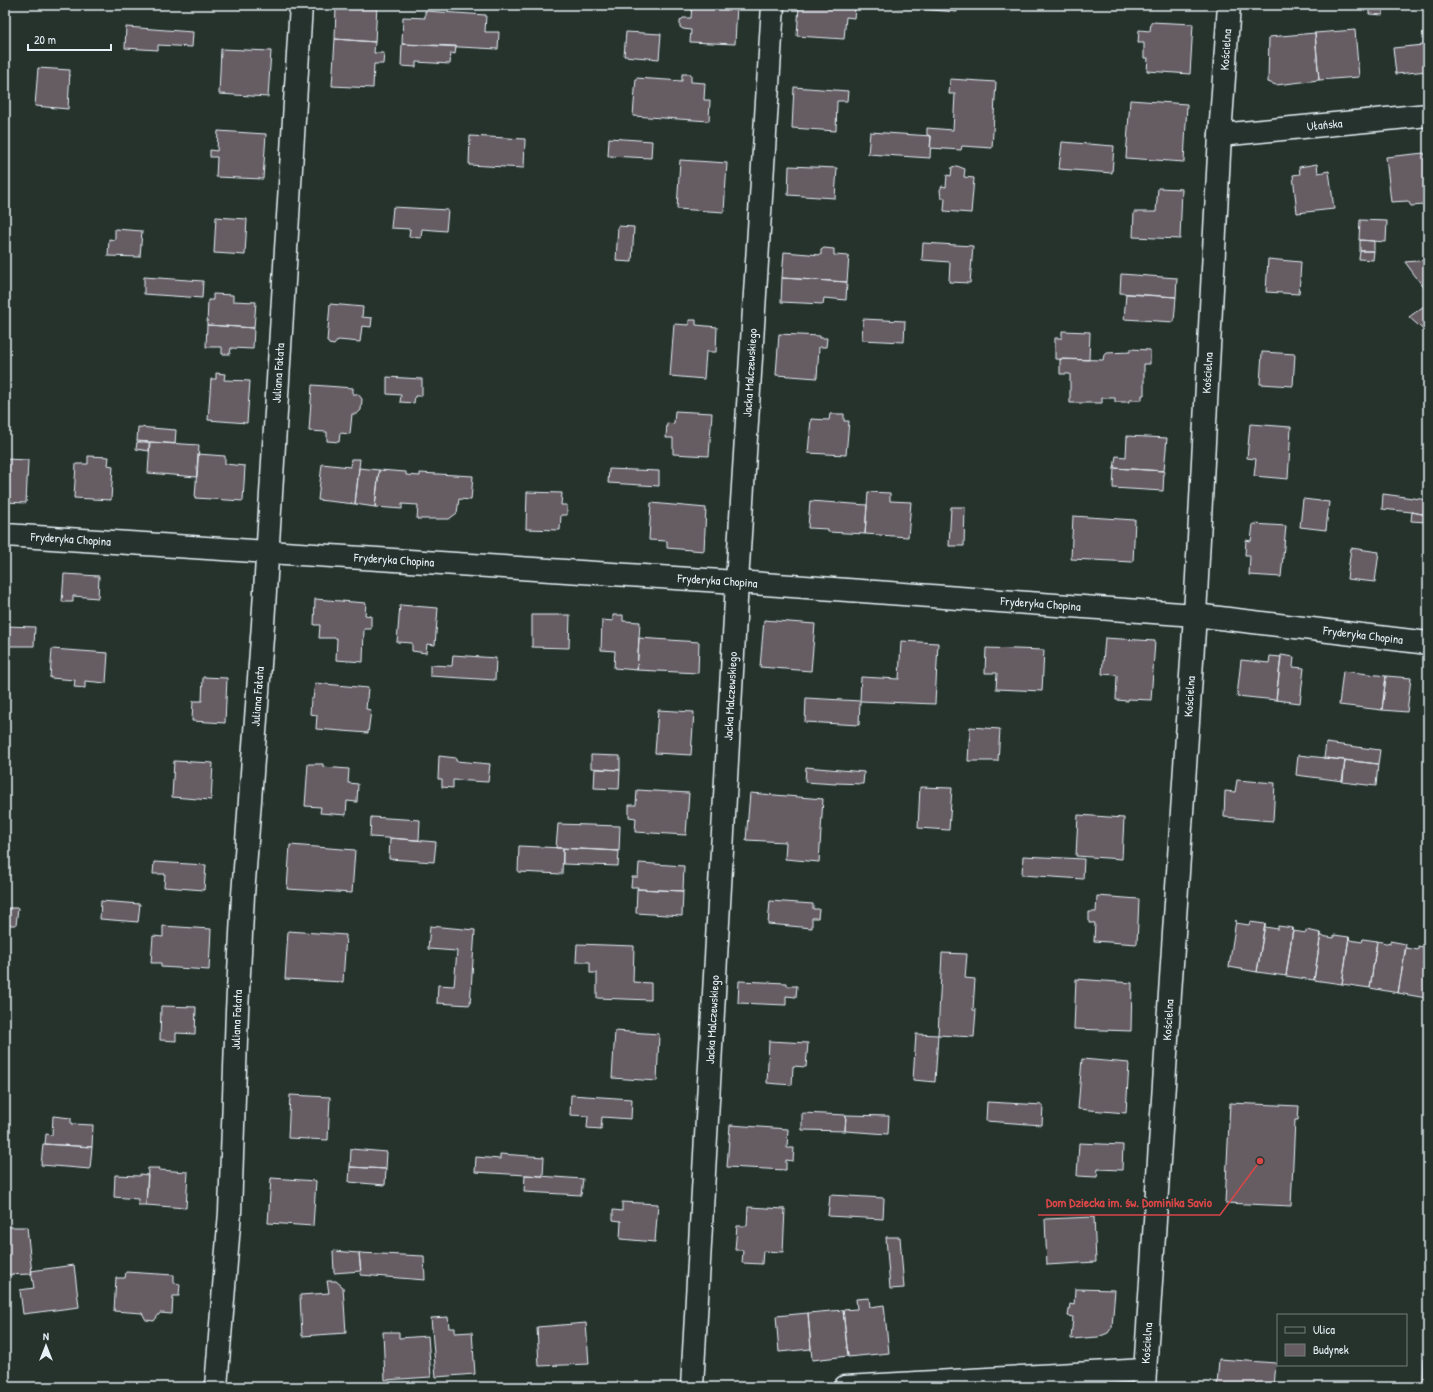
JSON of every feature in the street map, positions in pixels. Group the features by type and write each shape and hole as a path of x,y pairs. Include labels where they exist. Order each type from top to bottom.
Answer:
{"street":[{"name":"Juliana Fałata","path":"216,1387 230,1212 237,1011 243,896 264,624 267,552 301,5"},
{"name":"Jacka Malczewskiego","path":"692,1387 737,582 773,5"},
{"name":"Kościelna","path":"1144,1378 1195,616 1220,135 1229,5"},
{"name":"Ułańska","path":"1220,135 1428,115"},
{"name":"Fryderyka Chopina","path":"5,535 737,582 1195,616 1428,643"},
{"path":"846,1387 1144,1378"}],"building":[{"path":"336,5 377,5 375,42 335,39"},
{"path":"692,5 737,5 735,44 690,42 691,30 680,27 680,21 683,18 691,18"},
{"path":"799,5 846,5 846,8 855,9 854,18 846,17 844,39 797,36"},
{"path":"893,5 957,5 957,12 893,7"},
{"path":"1345,5 1383,5 1383,15 1369,14 1369,6"},
{"path":"425,11 486,15 485,32 499,32 498,49 402,44 403,17 425,18"},
{"path":"1151,22 1193,24 1190,74 1147,71 1148,58 1144,58 1144,43 1138,43 1139,30 1150,31"},
{"path":"126,27 193,32 192,47 158,45 158,50 125,48"},
{"path":"1355,30 1359,77 1319,80 1315,33"},
{"path":"1428,31 1428,71 1396,74 1393,48 1424,45 1423,32"},
{"path":"626,32 661,34 659,59 624,56"},
{"path":"1315,33 1319,80 1276,85 1268,82 1269,37"},
{"path":"335,39 375,42 374,53 384,53 383,64 374,64 373,88 332,86"},
{"path":"402,44 456,46 455,54 451,53 450,64 416,62 416,67 401,66"},
{"path":"221,49 271,51 268,97 219,94"},
{"path":"38,68 70,70 68,109 35,106"},
{"path":"682,74 691,74 691,82 705,83 704,100 710,100 709,121 633,116 636,78 682,81"},
{"path":"950,79 996,82 992,148 962,146 961,150 930,148 931,136 927,135 927,128 953,130 955,94 949,94"},
{"path":"794,87 848,91 847,101 837,101 836,131 792,128"},
{"path":"1130,100 1187,104 1184,162 1126,158"},
{"path":"218,131 266,134 263,179 216,177 217,157 210,157 210,150 217,151"},
{"path":"870,132 931,136 930,158 868,154"},
{"path":"470,136 525,139 524,168 469,165"},
{"path":"609,138 652,141 651,158 608,156"},
{"path":"1062,142 1114,146 1112,173 1059,169"},
{"path":"1424,153 1425,155 1428,154 1428,198 1426,198 1424,205 1411,206 1408,201 1391,202 1386,157"},
{"path":"680,160 727,163 724,212 677,209"},
{"path":"1317,164 1318,173 1329,171 1334,209 1297,213 1293,175 1300,174 1299,167"},
{"path":"789,166 837,168 835,198 788,195"},
{"path":"957,166 965,169 964,177 974,178 971,213 944,211 945,198 941,198 940,190 942,186 946,187 947,175 951,176 952,167"},
{"path":"1158,188 1182,189 1180,239 1133,237 1134,212 1156,212"},
{"path":"393,207 448,210 446,231 422,229 421,238 409,237 410,229 391,228"},
{"path":"216,217 247,219 245,255 214,253"},
{"path":"1360,220 1387,221 1386,242 1359,240"},
{"path":"618,226 634,227 632,262 616,261"},
{"path":"115,229 142,231 140,257 108,256 109,239 115,240"},
{"path":"1360,240 1374,241 1374,251 1360,251"},
{"path":"923,243 973,246 970,283 949,282 950,262 922,260"},
{"path":"824,248 834,249 834,255 849,256 847,282 782,278 784,252 821,255 821,250"},
{"path":"1360,251 1374,251 1373,260 1359,259"},
{"path":"1268,259 1301,262 1299,294 1266,292"},
{"path":"1428,260 1428,293 1405,262"},
{"path":"1121,274 1177,278 1176,297 1120,293"},
{"path":"144,277 203,281 202,298 144,294"},
{"path":"782,278 847,282 846,300 824,298 823,304 781,302"},
{"path":"213,294 233,295 233,301 256,302 254,328 207,325 208,300 213,300"},
{"path":"1126,294 1176,297 1174,322 1124,319"},
{"path":"1428,303 1428,334 1409,317"},
{"path":"330,304 363,307 362,317 372,318 371,327 362,326 360,342 338,340 334,345 329,344 327,341"},
{"path":"863,319 905,321 904,342 862,340"},
{"path":"689,320 696,320 696,325 717,327 716,352 706,352 704,379 670,376 674,324 689,325"},
{"path":"207,325 254,328 253,349 231,348 230,354 222,354 222,347 206,347"},
{"path":"1062,331 1090,332 1089,360 1055,359 1055,338 1062,338"},
{"path":"779,334 820,336 820,338 827,338 826,347 819,347 817,378 776,375"},
{"path":"1130,349 1150,350 1150,364 1144,364 1144,395 1142,395 1142,400 1115,402 1115,398 1102,398 1102,403 1070,403 1070,374 1060,374 1060,359 1103,360 1106,353 1130,352"},
{"path":"1262,352 1295,354 1293,386 1260,384"},
{"path":"216,373 225,374 224,380 250,381 247,423 208,420 211,379 216,379"},
{"path":"387,377 422,379 422,396 415,396 414,403 400,402 401,395 387,394"},
{"path":"312,385 353,388 353,394 358,394 362,399 361,410 357,414 352,414 350,434 340,433 339,442 327,441 327,432 309,431"},
{"path":"675,411 712,413 709,456 673,454 673,438 666,438 667,423 674,424"},
{"path":"830,414 844,414 844,421 849,421 846,455 808,453 811,419 829,420"},
{"path":"1250,424 1291,427 1288,479 1254,476 1256,459 1247,458"},
{"path":"138,427 176,430 175,444 137,441"},
{"path":"1127,436 1167,438 1164,471 1114,468 1116,456 1126,457"},
{"path":"137,442 149,442 149,451 136,449"},
{"path":"150,442 199,445 197,477 148,473"},
{"path":"198,454 225,456 225,464 245,466 243,501 195,498"},
{"path":"88,456 109,457 108,465 113,466 111,500 74,498 76,464 88,464"},
{"path":"5,459 28,460 26,503 5,502"},
{"path":"351,459 360,459 355,504 318,500 322,464 350,467"},
{"path":"359,468 379,470 375,507 355,504"},
{"path":"1114,468 1164,471 1163,491 1113,488"},
{"path":"609,469 659,471 659,486 608,483"},
{"path":"379,470 406,472 406,475 420,476 420,473 473,476 471,500 459,499 457,513 449,519 417,519 418,505 402,504 402,509 375,507"},
{"path":"527,492 562,493 561,505 567,505 567,515 561,515 560,530 526,529"},
{"path":"868,492 890,493 890,501 911,502 908,537 865,534"},
{"path":"1383,494 1428,500 1427,515 1382,509"},
{"path":"1303,499 1329,502 1326,530 1300,527"},
{"path":"810,501 867,505 865,534 828,532 828,529 808,528"},
{"path":"651,503 706,508 704,551 667,548 667,541 649,540"},
{"path":"951,507 965,507 964,546 949,546"},
{"path":"1412,512 1427,515 1426,522 1411,521"},
{"path":"1073,516 1135,520 1133,562 1071,559"},
{"path":"1253,524 1286,526 1281,577 1249,575 1250,555 1245,555 1246,540 1251,541"},
{"path":"1351,548 1379,552 1375,582 1347,579"},
{"path":"64,574 99,576 98,598 73,596 73,602 62,602"},
{"path":"315,599 366,603 365,615 371,616 371,629 364,629 363,662 336,660 337,638 319,638 320,625 314,625"},
{"path":"400,605 438,608 435,645 427,644 426,653 412,651 412,643 397,642"},
{"path":"532,615 570,615 569,648 532,647"},
{"path":"613,615 623,615 623,621 640,622 637,670 614,668 615,651 601,650 602,620 613,621"},
{"path":"764,620 815,624 811,671 760,667"},
{"path":"5,626 35,627 34,646 5,646"},
{"path":"639,638 699,642 698,673 637,670"},
{"path":"1105,638 1155,641 1151,700 1116,700 1117,675 1102,674"},
{"path":"901,641 938,643 935,704 860,701 861,677 899,679"},
{"path":"986,648 1044,650 1042,691 996,689 997,673 985,673"},
{"path":"52,649 108,653 106,683 85,681 85,688 74,687 75,680 50,678"},
{"path":"453,655 496,658 495,680 430,676 430,665 452,666"},
{"path":"1281,655 1294,657 1293,667 1304,668 1300,703 1276,700"},
{"path":"1270,656 1281,657 1276,700 1237,696 1241,660 1269,663"},
{"path":"1343,671 1386,676 1382,710 1339,705"},
{"path":"1386,676 1411,678 1407,712 1382,710"},
{"path":"203,677 227,678 225,723 192,721 193,701 202,701"},
{"path":"315,683 368,688 366,709 371,710 368,733 316,729 317,715 310,714 311,699 313,699"},
{"path":"806,698 860,701 859,725 805,722"},
{"path":"658,710 694,712 691,755 655,753"},
{"path":"970,727 1000,729 998,761 968,761"},
{"path":"1326,743 1380,750 1378,764 1324,758"},
{"path":"591,755 620,756 620,770 591,768"},
{"path":"1298,755 1345,760 1343,781 1296,775"},
{"path":"439,756 456,758 456,761 490,764 488,782 453,780 453,788 442,787 442,779 438,779"},
{"path":"1345,760 1378,764 1376,786 1342,782"},
{"path":"174,761 213,763 211,800 172,797"},
{"path":"308,764 323,764 323,767 349,769 348,783 358,784 357,802 347,801 346,815 320,813 321,807 305,806"},
{"path":"806,767 864,772 863,784 805,782"},
{"path":"595,769 620,770 619,789 594,788"},
{"path":"1237,780 1275,783 1273,821 1224,817 1225,791 1235,792"},
{"path":"920,787 952,788 949,830 918,828"},
{"path":"637,790 689,793 686,835 635,832 636,818 629,817 629,805 636,805"},
{"path":"750,793 823,799 819,862 785,859 786,842 746,840"},
{"path":"1078,815 1124,818 1122,859 1076,856"},
{"path":"371,817 420,820 419,840 370,837"},
{"path":"558,824 620,826 619,851 556,848"},
{"path":"390,838 436,842 434,862 389,859"},
{"path":"290,845 355,850 352,893 287,889"},
{"path":"519,846 563,848 562,874 518,872"},
{"path":"563,848 619,851 618,866 563,864"},
{"path":"1023,856 1084,859 1083,879 1022,875"},
{"path":"154,862 206,865 204,890 164,887 165,874 153,874"},
{"path":"639,863 684,866 683,891 637,889 638,887 631,887 632,877 638,877"},
{"path":"637,889 683,891 682,916 636,913"},
{"path":"1097,896 1139,899 1137,944 1094,941 1095,923 1089,923 1089,912 1096,912"},
{"path":"101,901 140,904 138,922 100,919"},
{"path":"770,901 813,904 813,909 819,909 818,918 812,918 812,928 768,924"},
{"path":"5,908 18,908 16,925 5,925"},
{"path":"1236,920 1236,923 1249,925 1250,922 1265,924 1257,972 1229,967"},
{"path":"1265,924 1265,927 1278,929 1278,926 1293,928 1286,976 1257,972"},
{"path":"163,926 211,929 209,970 161,967 161,963 151,963 153,936 163,937"},
{"path":"430,926 475,930 470,1005 437,1003 438,985 454,986 457,951 428,949"},
{"path":"1293,928 1293,931 1306,933 1306,930 1321,933 1314,980 1286,976"},
{"path":"288,931 346,935 343,982 285,979"},
{"path":"1321,933 1321,936 1334,938 1334,935 1349,937 1342,984 1314,980"},
{"path":"1349,937 1350,940 1362,942 1363,939 1377,941 1370,988 1342,984"},
{"path":"1377,941 1390,944 1390,941 1406,944 1398,993 1370,988"},
{"path":"577,944 634,946 633,982 651,983 651,1000 597,998 597,973 590,973 590,962 576,962"},
{"path":"1418,946 1428,948 1428,988 1426,998 1398,993 1406,948 1418,950"},
{"path":"942,953 967,954 965,978 975,979 973,1010 976,1010 974,1037 938,1035"},
{"path":"1076,979 1132,983 1131,1031 1074,1029"},
{"path":"739,981 787,983 787,986 797,986 796,997 786,996 786,1005 738,1003"},
{"path":"161,1006 196,1007 195,1034 176,1033 176,1041 160,1040"},
{"path":"615,1031 659,1034 657,1081 612,1078"},
{"path":"916,1034 938,1035 935,1082 913,1080"},
{"path":"769,1041 808,1043 806,1067 793,1066 792,1085 767,1083"},
{"path":"1082,1059 1129,1063 1126,1113 1078,1109"},
{"path":"290,1095 330,1097 328,1140 288,1138"},
{"path":"571,1095 632,1099 631,1119 602,1117 601,1129 587,1128 588,1116 570,1115"},
{"path":"987,1102 1043,1105 1042,1125 986,1121"},
{"path":"1230,1103 1299,1106 1298,1120 1295,1120 1291,1206 1225,1203"},
{"path":"802,1113 846,1115 845,1131 802,1130"},
{"path":"846,1115 889,1116 888,1134 845,1131"},
{"path":"53,1116 71,1118 71,1124 93,1125 92,1147 45,1144 46,1134 52,1135"},
{"path":"730,1125 788,1129 787,1148 794,1148 793,1161 786,1160 786,1170 727,1167"},
{"path":"1079,1143 1123,1145 1122,1170 1098,1169 1097,1177 1077,1176"},
{"path":"43,1144 92,1147 90,1169 41,1165"},
{"path":"351,1149 387,1152 386,1169 350,1167"},
{"path":"500,1154 544,1157 543,1176 475,1172 476,1157 500,1159"},
{"path":"350,1167 386,1169 385,1185 349,1182"},
{"path":"148,1168 188,1172 186,1208 146,1205"},
{"path":"140,1174 148,1175 146,1205 138,1205 138,1199 114,1197 115,1175 140,1176"},
{"path":"525,1175 583,1179 581,1195 524,1192"},
{"path":"271,1178 316,1181 313,1226 268,1223"},
{"path":"830,1195 884,1198 883,1219 828,1216"},
{"path":"622,1202 658,1204 655,1242 620,1239 621,1221 613,1220 613,1210 622,1211"},
{"path":"748,1207 785,1209 783,1252 763,1251 762,1264 742,1263 743,1250 735,1250 737,1226 747,1226"},
{"path":"1094,1217 1096,1262 1047,1265 1045,1219"},
{"path":"5,1227 27,1227 32,1274 5,1275"},
{"path":"886,1237 900,1237 904,1288 890,1289"},
{"path":"333,1251 359,1253 361,1271 334,1273"},
{"path":"359,1253 424,1256 425,1280 361,1275"},
{"path":"74,1265 79,1307 23,1314 20,1290 34,1288 31,1271"},
{"path":"126,1272 174,1275 174,1283 180,1284 179,1296 173,1296 172,1314 160,1313 154,1321 146,1320 142,1313 114,1311 116,1278 125,1278"},
{"path":"327,1281 336,1281 343,1287 346,1333 302,1336 300,1295 329,1293"},
{"path":"1075,1289 1115,1290 1112,1327 1108,1333 1098,1337 1071,1339 1073,1317 1068,1316 1070,1304 1074,1305"},
{"path":"869,1298 870,1307 884,1305 889,1353 848,1357 843,1310 857,1309 856,1299"},
{"path":"843,1310 848,1356 812,1360 808,1313"},
{"path":"808,1313 811,1349 779,1352 776,1316"},
{"path":"448,1317 449,1328 455,1328 455,1333 472,1332 475,1374 436,1377 431,1318"},
{"path":"586,1323 589,1364 539,1366 537,1327"},
{"path":"383,1332 399,1332 399,1338 428,1336 431,1377 385,1380"},
{"path":"1424,1358 1428,1358 1428,1387 1422,1387"},
{"path":"1219,1359 1276,1363 1274,1387 1217,1387"}],"place":[{"name":"Dom Dziecka im. św. Dominika Savio","path":"1260,1161"}]}
